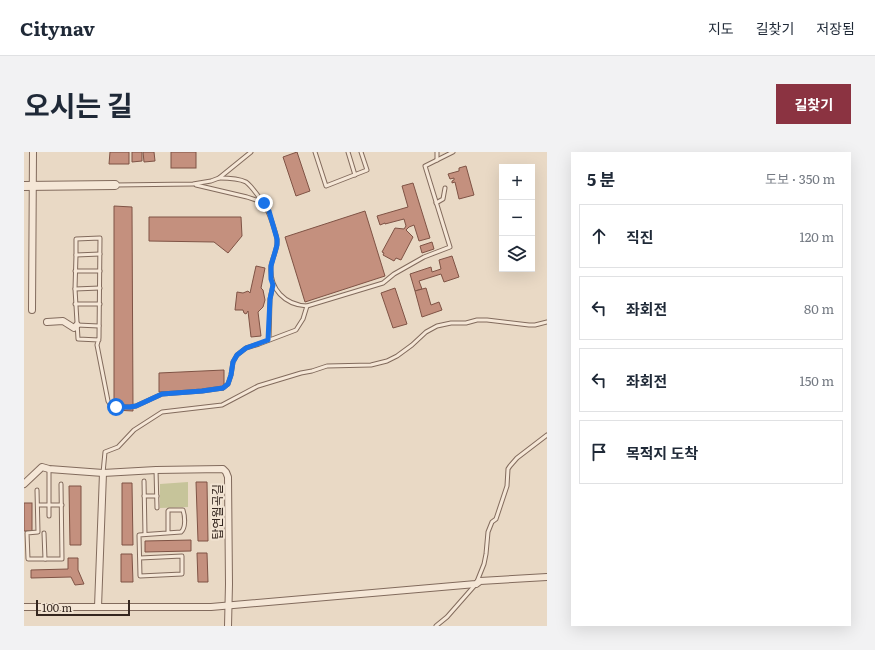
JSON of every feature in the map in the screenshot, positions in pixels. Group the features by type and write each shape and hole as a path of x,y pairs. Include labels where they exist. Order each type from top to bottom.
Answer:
{"street":[{"path":"32,310 34,152"},
{"path":"24,186 115,185"},
{"path":"47,322 63,321 74,328 77,325"},
{"path":"24,484 42,467 49,470"},
{"name":"탑연월곡길","path":"49,470 103,473 156,470 224,469 228,477 228,626"},
{"path":"98,607 103,473"},
{"path":"24,607 211,607 476,584 480,581 547,577"}],"lane":[{"path":"115,185 193,184 211,181 219,178 251,152"},
{"path":"315,152 326,186 367,170 361,152"},
{"path":"348,152 355,175"},
{"path":"437,152 437,160"},
{"path":"219,178 244,181 250,185 264,203 269,211 277,239 277,245 271,266 271,279 273,285 285,299 299,306 307,306 383,283 394,274 424,257 450,248 425,166 453,152"},
{"path":"193,184 264,203"},
{"path":"436,203 443,199 446,188"},
{"path":"249,198 253,195 254,190"},
{"path":"99,340 78,339 75,304 76,239 100,238 100,326 99,340 97,344 108,401 111,406 130,407 136,406 162,394 223,388 228,384 233,362 237,355 246,348 296,330 303,319 307,306"},
{"path":"76,255 100,254"},
{"path":"75,271 100,271"},
{"path":"268,340 270,299 273,285"},
{"path":"75,289 100,288"},
{"path":"75,304 100,304"},
{"path":"103,473 105,452 118,447 134,430 162,412 222,404 258,386 301,372 312,371 327,366 371,365 387,361 397,356 426,332 437,326 451,323 466,323 476,320 529,325 547,322"},
{"path":"77,325 100,326"},
{"path":"436,626 447,617 476,584 484,564 488,532 492,522 496,519 507,486 508,469 517,458 547,435"},
{"path":"49,470 49,516"},
{"path":"156,470 157,508"},
{"path":"144,481 145,534"},
{"path":"37,490 38,532 27,533 28,559 62,558 61,484"},
{"path":"144,496 157,496"},
{"path":"38,505 62,505"},
{"path":"140,558 182,556 182,574 140,576 140,558 140,535 183,532 183,510 168,511 168,533"},
{"path":"44,533 45,559"}],"shaded area":[{"path":"188,482 188,507 160,508 160,484"}],"building":[{"path":"110,152 129,152 129,164 109,164"},
{"path":"132,152 142,152 142,161 132,162"},
{"path":"143,152 154,152 155,161 144,162"},
{"path":"171,152 196,152 196,168 171,168"},
{"path":"297,152 310,191 296,196 283,157"},
{"path":"466,166 474,195 459,199 455,182 452,183 454,178 450,179 448,174 459,171 459,168"},
{"path":"413,183 430,238 419,241 414,225 409,227 406,230 413,237 401,260 396,258 394,261 383,255 384,253 382,252 395,228 404,229 406,226 404,219 380,225 377,216 408,207 402,186"},
{"path":"114,206 132,207 133,411 114,410"},
{"path":"365,211 385,276 305,302 285,237"},
{"path":"149,217 241,217 242,236 228,253 214,242 149,241"},
{"path":"432,242 434,249 422,253 420,246"},
{"path":"452,256 459,277 444,282 441,274 419,281 422,289 415,291 410,274 431,267 432,272 441,269 439,260"},
{"path":"256,266 265,268 261,288 263,290 265,300 263,307 258,312 261,336 251,337 248,311 246,314 243,310 235,310 237,292 243,293 248,291 250,293"},
{"path":"395,288 407,324 393,328 381,293"},
{"path":"426,288 431,305 439,302 442,310 422,317 415,291"},
{"path":"224,370 224,390 159,392 159,373"},
{"path":"196,482 207,482 208,541 198,541"},
{"path":"122,483 132,483 133,545 122,545"},
{"path":"69,486 81,486 81,545 70,545"},
{"path":"24,503 32,503 32,531 24,531"},
{"path":"191,540 191,551 145,552 145,541"},
{"path":"197,553 207,553 208,582 198,582"},
{"path":"121,554 132,554 133,582 121,582"},
{"path":"68,558 78,558 78,570 84,584 75,585 71,577 31,578 31,570 68,569"}],"route":[{"path":"116,407 136,406 162,394 223,388 228,384 233,362 237,355 246,348 268,340 270,299 273,285 271,279 271,266 277,245 277,239 269,211 264,203"}]}
